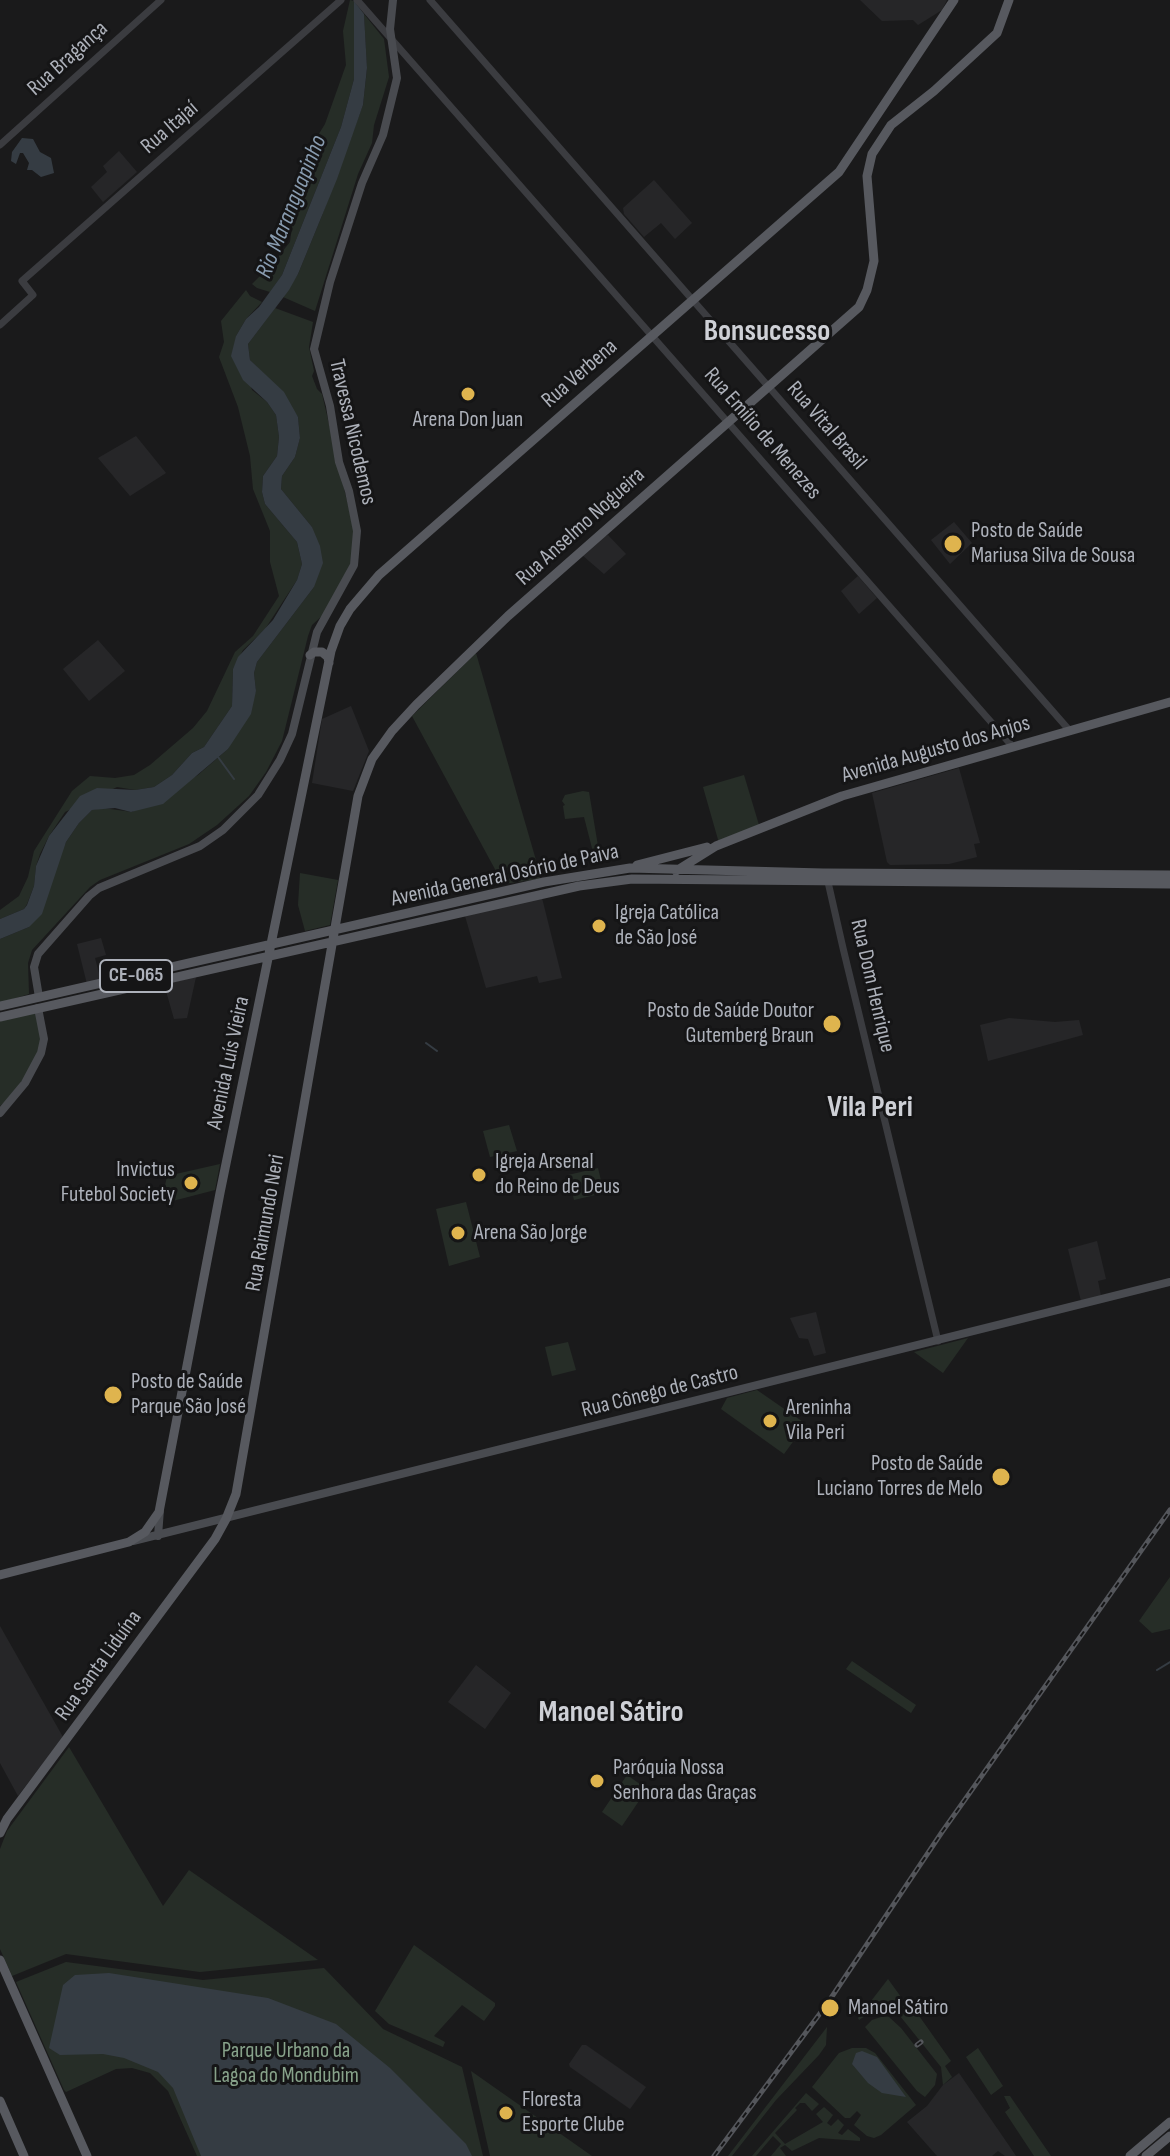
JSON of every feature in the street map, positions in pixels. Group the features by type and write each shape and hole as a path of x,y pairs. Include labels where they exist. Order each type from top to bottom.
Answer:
{"main road":[{"name":"Travessa Nicodemos","path":"39,997 35,980 36,958 99,888 200,846 223,830 258,795 287,745 317,632 354,565 357,537 349,491 339,462 330,406 316,361 315,339 337,259 388,115 397,78 391,39 393,0"},
{"name":"Rua Verbena","path":"340,626 358,598 379,575 823,188 852,156 954,0"},
{"name":"Rua Anselmo Nogueira","path":"334,936 358,796 379,747 416,705 508,616 859,307 874,261 867,176 872,154 891,125 934,91 997,33 1009,0"},
{"name":"Avenida Luís Vieira","path":"158,1536 160,1508 191,1340 329,663 340,626"},
{"path":"310,655 322,652 329,663"},
{"name":"Avenida Augusto dos Anjos","path":"630,868 716,846 842,796 1170,702"},
{"name":"Avenida Augusto dos Anjos","path":"657,880 716,846"},
{"name":"Avenida General Osório de Paiva","path":"0,1017 269,956 334,936 544,882 630,868 829,878"},
{"name":"Avenida General Osório de Paiva","path":"1155,880 1170,875"},
{"name":"Avenida General Osório de Paiva","path":"0,1006 272,945 334,936 579,886 632,879 1155,880 1170,884"},
{"name":"Rua Raimundo Neri","path":"226,1519 236,1494 334,936"},
{"path":"0,1113 25,1083 41,1053 44,1039 38,1008"},
{"name":"Rua Cônego de Castro","path":"129,1542 1170,1282"},
{"name":"Avenida Luís Vieira","path":"129,1542 149,1528 160,1508"},
{"name":"Rua Santa Liduína","path":"0,1833 7,1819 226,1519"},
{"path":"0,1575 129,1542"},
{"path":"0,1960 87,2156"},
{"path":"0,2101 24,2156"},
{"path":"1130,2156 1170,2122"},
{"path":"1146,2156 1170,2136"}],"street":[{"name":"Rua Bragança","path":"0,145 161,0"},
{"name":"Rua Itajaí","path":"0,325 33,295 22,281 341,0"},
{"name":"Rua Vital Brasil","path":"430,0 1070,731"},
{"name":"Rua Emílio de Menezes","path":"358,2 1013,747"},
{"name":"Rua Dom Henrique","path":"829,878 938,1341"}],"shaded area":[{"path":"860,0 947,0 942,10 918,25 913,20 882,21"},
{"name":"Rio Maranguapinho","path":"354,1 364,14 367,68 363,105 298,274 248,344 250,360 284,392 298,417 300,438 295,457 282,476 281,489 312,527 320,546 323,563 314,587 257,662 251,714 228,749 163,804 131,812 115,808 92,810 66,842 42,914 29,927 0,939 0,919 27,905 34,886 36,866 49,836 80,796 97,788 135,790 154,787 172,775 192,753 204,747 232,706 233,669 238,657 273,620 297,580 302,564 297,542 265,504 262,492 263,476 277,456 279,437 276,415 243,380 231,356 236,336 246,319 259,307 282,275 341,127 354,79"},
{"path":"22,138 33,139 40,152 51,158 54,173 41,177 27,170 29,163 23,153 20,153 16,164 11,161 12,152"},
{"path":"119,151 137,172 103,202 91,187 107,172 103,166"},
{"path":"654,180 692,223 675,239 661,223 644,237 624,214 623,208"},
{"path":"136,436 166,473 130,496 98,458"},
{"name":"Posto de Saúde Mariusa Silva de Sousa","path":"954,522 972,543 950,564 931,540"},
{"path":"608,535 626,554 604,574 582,555"},
{"path":"858,576 877,598 859,614 841,591"},
{"path":"98,640 125,671 89,701 63,669"},
{"path":"351,706 369,751 353,791 312,783 322,719"},
{"path":"959,768 980,843 974,844 977,857 949,864 890,865 872,793"},
{"path":"542,898 562,978 539,983 537,976 486,988 465,916"},
{"path":"101,938 106,955 95,958 101,981 87,984 77,944"},
{"path":"196,977 187,1018 174,1019 164,984"},
{"path":"1009,1018 1055,1022 1079,1020 1083,1035 988,1061 980,1025"},
{"path":"1097,1241 1106,1279 1098,1281 1101,1296 1081,1301 1068,1249"},
{"path":"816,1312 826,1353 814,1356 808,1339 799,1338 790,1318"},
{"path":"0,1626 63,1737 18,1796 0,1763"},
{"path":"476,1665 511,1693 485,1729 448,1702"},
{"name":"Parque Urbano da Lagoa do Mondubim","path":"109,1973 268,1998 336,2024 390,2068 466,2144 472,2156 201,2156 173,2088 158,2072 124,2058 103,2054 60,2055 49,2048 63,1985 75,1975"},
{"path":"582,2045 646,2087 630,2109 570,2067"},
{"path":"862,2051 877,2057 906,2097 882,2093 868,2083 852,2064 856,2053"},
{"path":"959,2073 1016,2156 1005,2156 998,2151 992,2156 937,2156 907,2122"}],"green space":[{"path":"350,0 354,1 354,79 341,127 282,275 270,292 252,284 290,242 294,211 305,190 304,167 309,150 325,124 346,65 343,31"},
{"path":"364,14 384,39 389,77 374,125 372,143 358,174 315,311 283,297 298,274 363,105 367,69"},
{"path":"246,290 262,302 236,336 252,390 267,402 276,415 279,437 277,456 263,476 262,492 265,504 297,542 302,564 297,580 265,629 243,650 233,669 232,706 204,747 192,753 172,775 154,787 135,790 117,787 65,812 40,854 34,886 24,909 0,919 0,910 19,896 28,877 34,851 72,791 90,776 115,778 134,775 193,728 207,711 235,652 253,636 279,596 270,562 270,531 253,489 250,456 238,407 219,357 224,342 221,321"},
{"path":"275,308 313,322 309,347 314,371 312,376 322,394 354,531 353,559 324,614 312,625 308,636 282,741 249,796 217,825 189,844 100,880 90,887 32,950 28,963 29,994 0,1003 0,939 29,927 66,842 79,823 92,810 103,808 132,812 198,775 228,749 256,691 254,673 257,662 314,587 312,527 281,489 282,476 295,457 300,438 298,417 250,360 248,344"},
{"path":"476,653 540,879 503,884 412,716"},
{"path":"744,775 759,825 719,843 703,787"},
{"path":"589,792 599,852 593,852 584,817 565,819 562,801 565,795"},
{"path":"300,873 338,880 330,925 305,931 298,905"},
{"path":"38,1012 40,1053 12,1096 0,1106 0,1021"},
{"path":"509,1125 517,1151 490,1157 483,1131"},
{"name":"Invictus Futebol Society","path":"220,1164 215,1190 165,1203 162,1200 167,1176"},
{"path":"598,1168 604,1193 574,1200 568,1175"},
{"name":"Arena São Jorge","path":"466,1202 480,1257 449,1266 436,1209"},
{"path":"968,1338 943,1373 914,1352"},
{"path":"568,1342 576,1370 552,1376 545,1347"},
{"path":"757,1390 806,1424 784,1454 721,1409 727,1398"},
{"path":"1170,1577 1170,1629 1152,1633 1139,1621"},
{"path":"852,1661 916,1705 911,1713 846,1669"},
{"path":"69,1747 163,1906 189,1870 318,1960 200,1972 66,1954 12,1976 0,1949 0,1849 7,1831"},
{"path":"627,1775 647,1789 622,1826 602,1812"},
{"path":"414,1945 495,2003 484,2021 462,2005 434,2036 445,2042 443,2047 389,2024 375,2011"},
{"name":"Parque Urbano da Lagoa do Mondubim","path":"66,1962 203,1980 324,1968 383,2029 462,2067 483,2156 197,2156 168,2091 150,2073 132,2068 116,2069 66,2092 64,2090 16,1982"},
{"path":"888,1979 951,2061 945,2066 952,2077 943,2085 941,2067 900,2016 883,2010 873,2011 859,2020"},
{"path":"884,2016 901,2028 937,2074 935,2085 925,2097 865,2027 872,2020"},
{"path":"827,2027 826,2045 819,2055 776,2100 732,2156 728,2156"},
{"path":"852,2048 866,2048 875,2053 916,2105 874,2138 854,2125 861,2115 857,2111 850,2118 845,2118 812,2087 839,2053"},
{"path":"978,2048 1003,2086 991,2095 966,2057"},
{"name":"Floresta Esporte Clube","path":"471,2071 592,2156 490,2156"},
{"path":"806,2093 819,2104 812,2111 805,2103 795,2108 797,2110 775,2133 785,2144 823,2122 816,2114 824,2107 833,2115 827,2123 831,2126 838,2119 844,2125 838,2133 842,2135 848,2129 860,2141 819,2138 792,2151 785,2145 780,2148 786,2156 771,2156 781,2144 773,2136 756,2156 752,2156"},
{"path":"1004,2096 1010,2096 1051,2156 1034,2156 1005,2112 1010,2108"}],"waterway":[{"path":"218,757 234,779"},
{"path":"426,1043 437,1051"},
{"path":"1157,1670 1170,1662"}],"railway":[{"path":"714,2156 827,2004 942,1832 1170,1510"},
{"path":"917,2045 921,2042"}],"place":[{"name":"Arena Don Juan","path":"468,394"},
{"name":"Posto de Saúde Mariusa Silva de Sousa","path":"953,544"},
{"name":"Igreja Católica de São José","path":"599,926"},
{"name":"Posto de Saúde Doutor Gutemberg Braun","path":"832,1024"},
{"name":"Igreja Arsenal do Reino de Deus","path":"479,1175"},
{"name":"Invictus Futebol Society","path":"191,1183"},
{"name":"Arena São Jorge","path":"458,1233"},
{"name":"Posto de Saúde Parque São José","path":"113,1395"},
{"name":"Areninha Vila Peri","path":"770,1421"},
{"name":"Posto de Saúde Luciano Torres de Melo","path":"1001,1477"},
{"name":"Paróquia Nossa Senhora das Graças","path":"597,1781"},
{"name":"Manoel Sátiro","path":"830,2008"},
{"name":"Floresta Esporte Clube","path":"506,2113"}],"district":[{"name":"Bonsucesso","path":"767,332"},
{"name":"Vila Peri","path":"870,1108"},
{"name":"Manoel Sátiro","path":"611,1713"}]}
